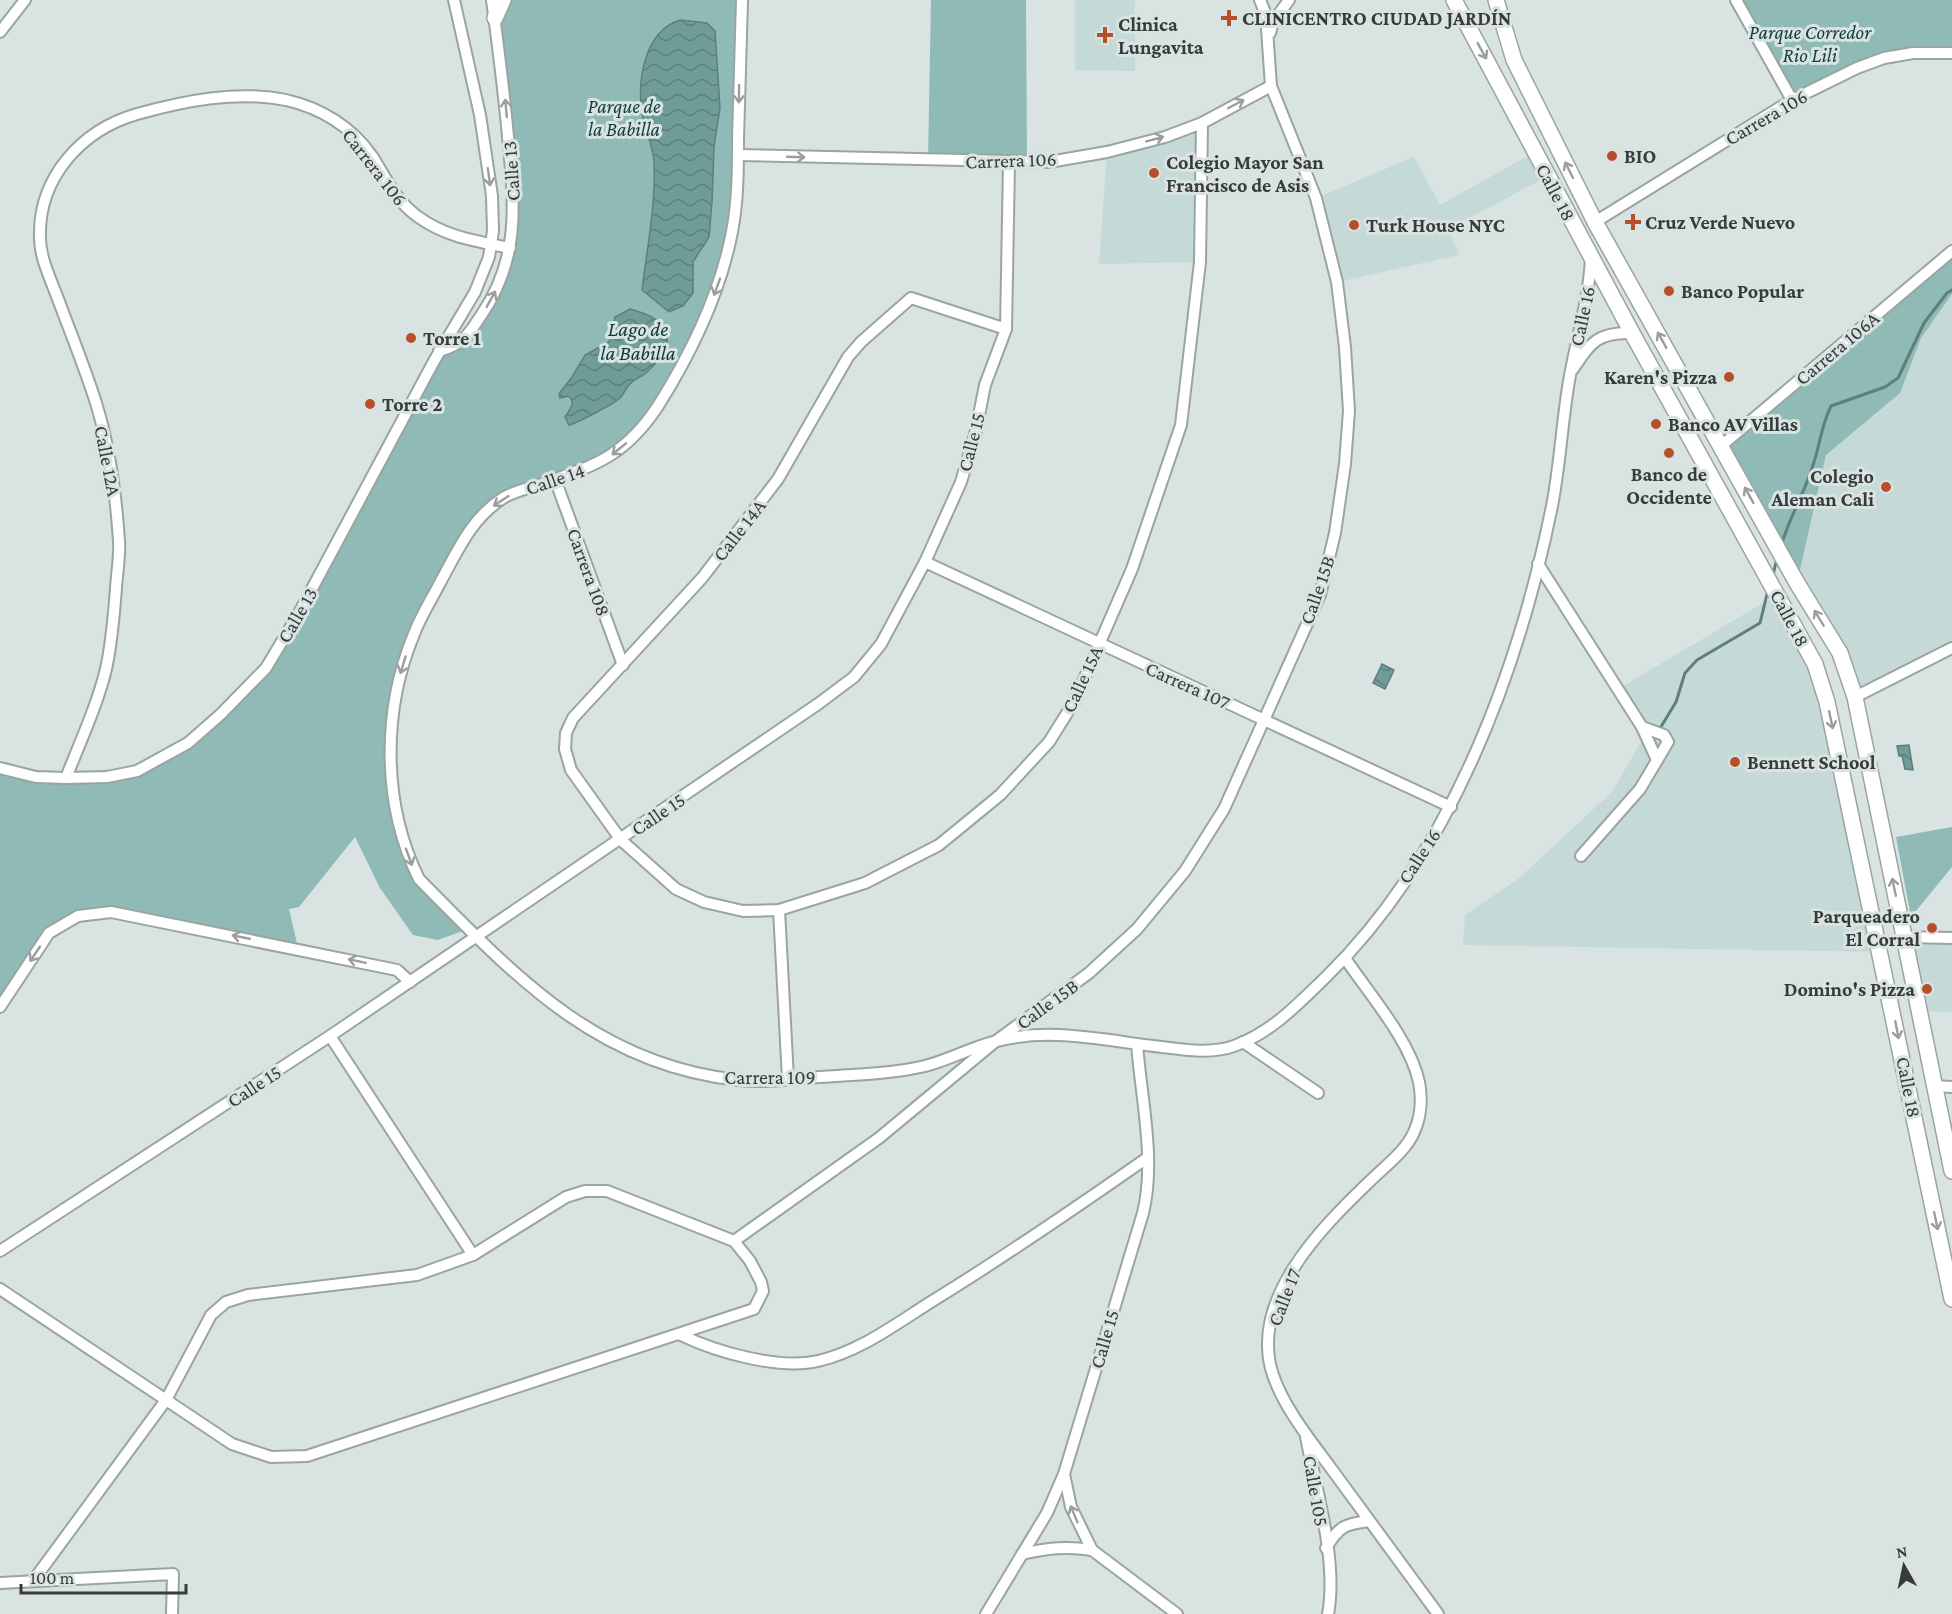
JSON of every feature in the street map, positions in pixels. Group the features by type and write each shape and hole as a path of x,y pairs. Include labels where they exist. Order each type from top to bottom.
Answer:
{"main road":[{"path":"495,18 503,0"},
{"name":"Calle 18","path":"1454,0 1632,333 1815,664 1827,702 1952,1299"},
{"name":"Calle 18","path":"1496,0 1514,60 1595,222 1840,653 1855,697 1952,1171"}],"street":[{"path":"0,32 25,0"},
{"name":"Calle 13","path":"66,778 107,777 137,771 188,743 221,714 266,668 299,613 440,351 476,292 492,244 492,196 480,115 454,0"},
{"name":"Calle 13","path":"440,351 458,346 492,300 502,278 510,248 514,205 503,77 492,0"},
{"name":"Calle 14","path":"475,936 419,879 409,860 399,827 391,751 392,711 402,668 414,632 478,517 505,497 586,470 615,453 639,432 694,344 726,260 733,228 738,155 742,0"},
{"name":"Calle 15B","path":"996,1041 1089,974 1144,921 1185,871 1224,809 1320,595 1335,533 1346,464 1348,411 1345,347 1337,282 1316,198 1270,86 1266,15 1260,0"},
{"name":"Calle 15B","path":"1268,39 1273,22 1289,0"},
{"path":"1736,0 1792,100"},
{"name":"Carrera 106","path":"1595,222 1792,100 1857,68 1884,58 1913,53 1952,53"},
{"name":"Carrera 106","path":"738,155 1009,163 1049,162 1107,152 1165,137 1202,123 1270,86"},
{"name":"Carrera 106","path":"70,153 90,135 120,119 159,108 222,97 284,100 311,106 340,123 357,137 396,195 418,217 457,238 510,248"},
{"name":"Calle 15A","path":"621,840 676,889 704,902 743,911 779,910 876,878 939,845 1000,795 1049,742 1074,702 1132,569 1181,425 1200,262 1202,123"},
{"name":"Calle 12A","path":"66,778 93,710 106,669 113,627 120,545 109,455 97,406 54,288 40,239 43,211 53,181 70,153"},
{"name":"Calle 15","path":"0,1251 330,1036 475,936 621,840 854,677 881,644 925,562 961,482 975,435 985,385 1006,329 1009,163"},
{"name":"Carrera 106A","path":"1721,446 1952,251"},
{"name":"Calle 16","path":"996,1041 1065,1034 1191,1050 1227,1049 1263,1033 1293,1009 1345,958 1382,914 1451,807 1504,684 1538,564 1552,501 1570,374 1590,283 1591,257"},
{"name":"Calle 14A","path":"621,840 571,770 565,749 566,733 573,718 702,578 778,479 848,357 894,312 911,298 1006,329"},
{"name":"Calle 16","path":"1570,374 1589,346 1602,336 1632,333"},
{"name":"Carrera 108","path":"555,479 623,665"},
{"name":"Carrera 107","path":"925,562 1098,645 1451,807"},
{"path":"1538,564 1644,728 1655,757"},
{"path":"1855,697 1951,652"},
{"path":"1581,856 1640,789 1655,757 1668,742 1664,735 1644,728"},
{"path":"0,768 36,777 66,778"},
{"path":"779,910 788,1079"},
{"path":"0,1007 49,933 78,916 111,912 397,970 410,982"},
{"name":"Carrera 109","path":"475,936 544,1001 595,1033 647,1058 694,1074 743,1081 862,1075 925,1066 996,1041"},
{"path":"1904,937 1952,938"},
{"name":"Calle 17","path":"1345,958 1411,1057 1419,1084 1420,1111 1414,1132 1401,1150 1323,1226 1292,1269 1273,1315 1268,1342 1273,1374 1306,1433 1438,1614"},
{"path":"330,1036 473,1255"},
{"path":"734,1241 879,1138 996,1041"},
{"path":"1243,1042 1318,1093"},
{"name":"Calle 15","path":"986,1614 1047,1513 1064,1474 1143,1213 1148,1191 1147,1158 1137,1044"},
{"path":"1934,1086 1952,1087"},
{"path":"681,1335 700,1344 781,1364 816,1361 856,1349 1030,1240 1147,1158"},
{"path":"0,1289 166,1400 232,1444 271,1457 307,1456 681,1335 754,1309 763,1291 750,1261 734,1241 607,1191 585,1191 566,1197 473,1255 417,1275 248,1294 226,1302 211,1315 166,1400 33,1581"},
{"name":"Calle 105","path":"1306,1433 1326,1548 1331,1599 1328,1614"},
{"path":"1064,1474 1071,1507 1092,1550"},
{"name":"Calle 105","path":"1326,1548 1334,1535 1346,1524 1369,1521"},
{"path":"1022,1554 1046,1548 1070,1546 1092,1550 1177,1614"},
{"path":"0,1583 173,1574 172,1614"}],"shaded area":[{"name":"Clinica Lungavita","path":"1075,0 1135,0 1135,71 1075,70"},
{"name":"Colegio Mayor San Francisco de Asis","path":"1202,123 1200,262 1099,264 1107,152"},
{"path":"1535,152 1548,176 1449,229 1459,255 1337,282 1316,198 1414,157 1440,205"},
{"name":"Colegio Aleman Cali","path":"1952,294 1952,648 1855,697 1797,583 1826,455 1900,393 1921,338"},
{"name":"Bennett School","path":"1778,594 1815,664 1881,952 1463,945 1465,915 1518,879 1612,792 1646,733 1622,687"},
{"path":"1904,937 1952,938 1952,1012 1919,1011"}],"green space":[{"name":"Parque de la Babilla","path":"503,0 742,0 737,194 719,284 658,405 615,453 505,497 465,536 402,667 391,751 409,859 468,929 438,940 413,935 380,888 355,837 299,907 289,909 298,948 111,912 78,916 49,933 0,1007 0,768 36,777 137,771 188,743 266,668 434,361 458,346 492,300 514,224 495,18"},
{"path":"931,0 1026,0 1027,163 928,161"},
{"name":"Parque Corredor Rio Lili","path":"1736,0 1952,0 1952,53 1884,58 1792,100"},
{"path":"1952,251 1952,294 1921,338 1900,393 1826,455 1797,583 1721,446"},
{"path":"1952,827 1952,867 1911,917 1896,837"}],"water":[{"name":"Lago de la Babilla","path":"680,20 707,23 715,31 720,108 714,147 709,237 693,262 693,293 683,306 669,312 642,290 654,178 653,157 641,109 640,94 644,63 657,36 667,26"},
{"name":"Lago de la Babilla","path":"630,309 655,319 663,326 667,333 664,351 647,372 629,385 618,400 569,425 565,417 572,406 572,401 568,396 560,398 559,394 585,355 609,342 615,317"},
{"path":"1382,664 1394,670 1385,689 1373,683"},
{"path":"1909,745 1913,770 1905,769 1897,746"}],"waterway":[{"path":"1782,543 1810,475 1831,406 1885,387 1898,378 1924,323 1947,293 1952,290"},
{"path":"1773,575 1777,558"},
{"path":"1659,730 1676,702 1685,673 1697,660 1760,623 1768,590"}],"place":[{"name":"CLINICENTRO CIUDAD JARDÍN","path":"1229,18"},
{"name":"Clinica Lungavita","path":"1105,35"},
{"name":"BIO","path":"1612,156"},
{"name":"Colegio Mayor San Francisco de Asis","path":"1154,173"},
{"name":"Cruz Verde Nuevo","path":"1633,222"},
{"name":"Turk House NYC","path":"1354,225"},
{"name":"Banco Popular","path":"1669,291"},
{"name":"Torre 1","path":"411,338"},
{"name":"Karen's Pizza","path":"1729,377"},
{"name":"Torre 2","path":"370,404"},
{"name":"Banco AV Villas","path":"1656,424"},
{"name":"Banco de Occidente","path":"1669,453"},
{"name":"Colegio Aleman Cali","path":"1886,487"},
{"name":"Bennett School","path":"1735,762"},
{"name":"Parqueadero El Corral","path":"1932,928"},
{"name":"Domino's Pizza","path":"1927,989"}]}
